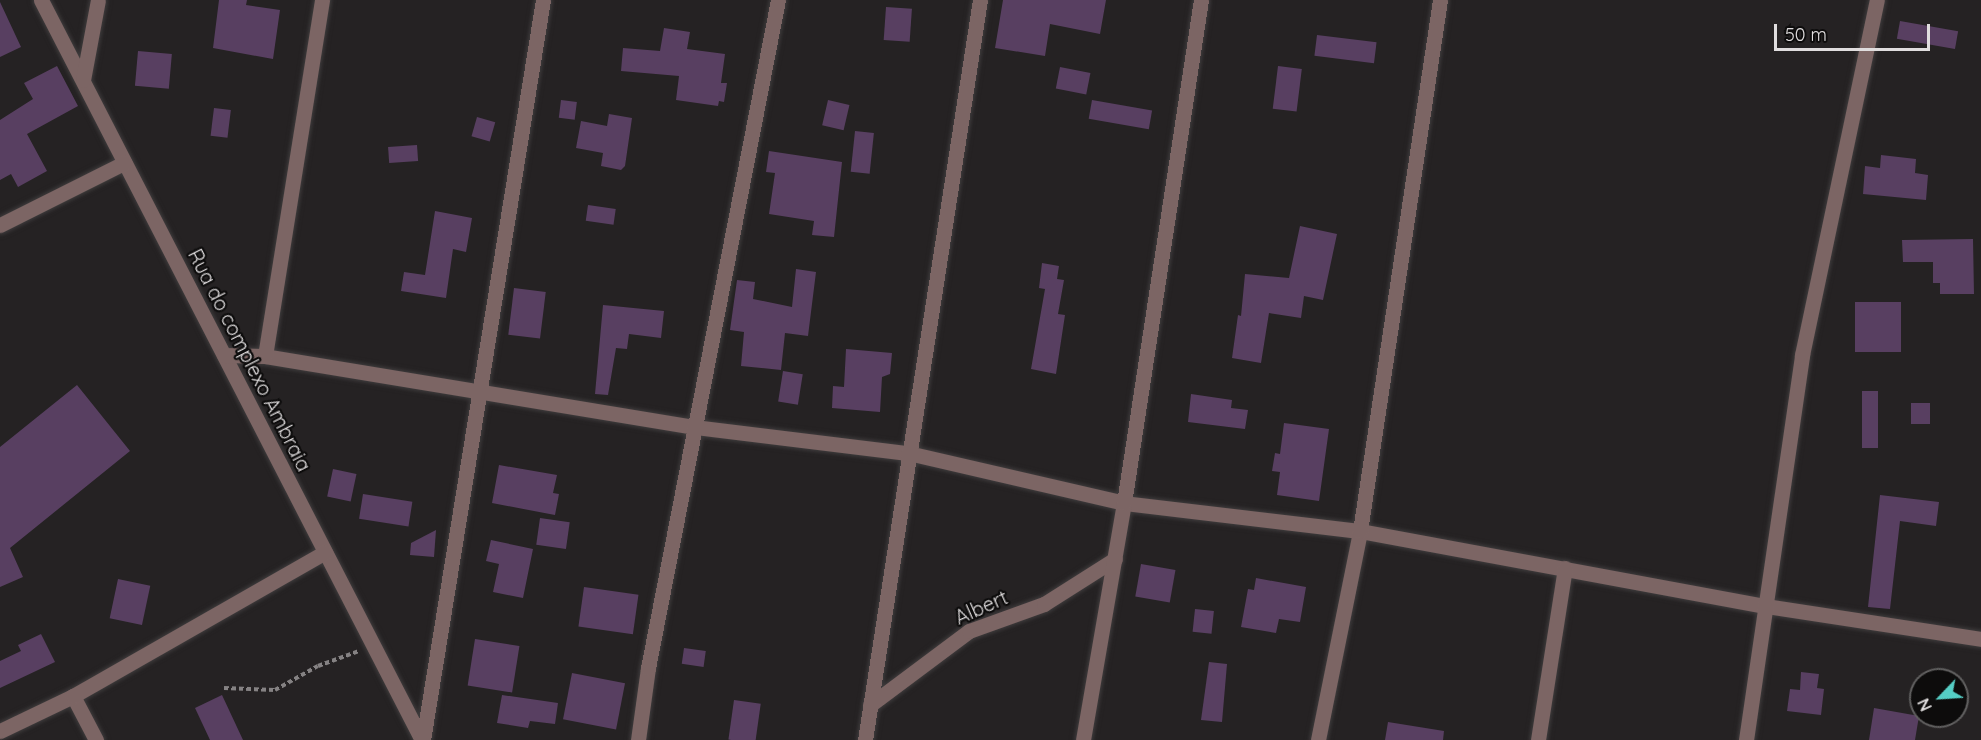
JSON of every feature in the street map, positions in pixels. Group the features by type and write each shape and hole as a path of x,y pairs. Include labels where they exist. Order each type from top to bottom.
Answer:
{"street":[{"name":"Rua do complexo Ambraia","path":"41,0 423,740"},
{"path":"82,80 98,0"},
{"path":"265,356 322,0"},
{"path":"423,740 543,0"},
{"path":"638,740 695,427 778,0"},
{"path":"865,740 980,0"},
{"path":"1083,740 1125,503 1200,0"},
{"path":"1318,740 1360,531 1440,0"},
{"path":"1746,740 1802,355 1877,0"},
{"path":"0,225 124,163"},
{"path":"224,355 265,356 480,389 695,427 908,453 1125,503 1360,531 1767,606 1981,639"},
{"path":"0,731 73,696 325,552"},
{"name":"Albert","path":"870,705 969,631 1044,604 1115,559"},
{"path":"1538,740 1564,568"},
{"path":"73,696 96,740"}],"path":[{"path":"224,688 275,690 318,666 374,646"}],"building":[{"path":"219,0 247,0 246,5 280,10 273,59 213,48"},
{"path":"1003,0 1106,0 1100,34 1050,24 1045,56 995,48"},
{"path":"0,2 21,47 0,57"},
{"path":"886,7 912,9 910,42 884,40"},
{"path":"1900,21 1958,31 1955,49 1897,39"},
{"path":"664,28 690,32 687,49 725,54 721,83 727,83 724,102 719,101 718,106 676,100 679,76 621,71 623,48 660,51"},
{"path":"1317,35 1377,42 1374,63 1314,56"},
{"path":"138,51 172,54 169,89 135,86"},
{"path":"57,66 78,106 27,134 47,171 18,187 11,174 0,180 0,120 33,99 24,83"},
{"path":"1278,66 1302,69 1297,112 1273,109"},
{"path":"1060,67 1090,73 1086,95 1056,89"},
{"path":"561,100 577,102 575,120 559,118"},
{"path":"828,100 849,105 844,130 822,125"},
{"path":"1092,100 1152,111 1149,129 1089,119"},
{"path":"214,108 231,110 227,138 211,136"},
{"path":"609,114 632,118 625,166 621,170 601,166 603,153 576,148 581,121 607,126"},
{"path":"477,117 495,122 490,141 471,136"},
{"path":"855,131 874,133 870,174 851,172"},
{"path":"417,145 418,161 389,163 388,147"},
{"path":"769,151 842,162 834,237 812,235 814,221 769,214 775,173 766,172"},
{"path":"1881,155 1916,159 1915,173 1928,175 1926,200 1863,194 1865,166 1880,168"},
{"path":"588,205 616,209 614,225 586,221"},
{"path":"435,211 472,218 466,252 453,249 446,298 401,291 404,272 425,275"},
{"path":"1300,226 1337,234 1323,300 1304,296 1301,318 1269,313 1261,363 1232,358 1238,315 1241,316 1245,274 1289,278"},
{"path":"1973,239 1974,294 1940,294 1940,283 1933,283 1933,262 1903,262 1902,240"},
{"path":"1042,263 1059,266 1057,279 1064,280 1058,314 1065,315 1056,374 1031,369 1045,289 1039,288"},
{"path":"796,269 816,272 808,336 785,333 781,370 741,366 744,332 730,330 737,280 755,282 753,299 792,307"},
{"path":"514,288 546,292 540,339 508,335"},
{"path":"1855,302 1901,302 1901,352 1855,352"},
{"path":"603,305 664,311 661,338 629,334 627,349 616,348 608,395 595,394"},
{"path":"846,349 892,353 890,374 882,377 880,412 832,408 833,386 844,387"},
{"path":"783,371 803,374 798,405 778,402"},
{"path":"77,385 130,451 10,548 23,577 0,587 0,447"},
{"path":"1862,391 1878,391 1878,448 1862,448"},
{"path":"1191,394 1232,400 1231,408 1248,410 1245,429 1188,422"},
{"path":"1911,403 1930,403 1930,424 1911,424"},
{"path":"1284,423 1329,429 1319,501 1277,495 1280,472 1272,471 1275,453 1280,454"},
{"path":"499,465 557,475 553,493 559,494 555,515 492,503"},
{"path":"333,469 356,474 351,501 327,496"},
{"path":"363,494 412,502 408,527 359,519"},
{"path":"1880,495 1939,502 1936,526 1900,521 1890,609 1868,607"},
{"path":"540,518 570,522 566,549 536,545"},
{"path":"436,530 434,557 410,555 411,543"},
{"path":"491,540 533,549 523,598 493,592 499,564 486,561"},
{"path":"1141,564 1175,570 1170,603 1135,596"},
{"path":"1256,578 1306,587 1300,622 1279,619 1276,633 1241,627 1248,589 1254,590"},
{"path":"118,579 150,586 142,625 110,618"},
{"path":"584,587 638,595 633,634 578,627"},
{"path":"1195,609 1214,611 1211,634 1193,632"},
{"path":"41,634 55,662 0,688 0,661 21,651 18,645"},
{"path":"475,639 519,646 512,692 468,685"},
{"path":"684,648 706,651 704,667 682,664"},
{"path":"1209,662 1227,664 1222,722 1201,720"},
{"path":"1801,672 1819,674 1817,688 1824,689 1821,715 1787,711 1790,689 1800,690"},
{"path":"572,673 625,683 616,729 563,719"},
{"path":"222,695 243,740 210,740 195,708"},
{"path":"502,695 558,703 555,724 530,721 528,728 497,723"},
{"path":"734,700 761,704 756,740 728,740"},
{"path":"1874,708 1909,714 1909,728 1917,728 1915,740 1869,740"},
{"path":"1388,722 1444,731 1443,740 1385,740"}]}
